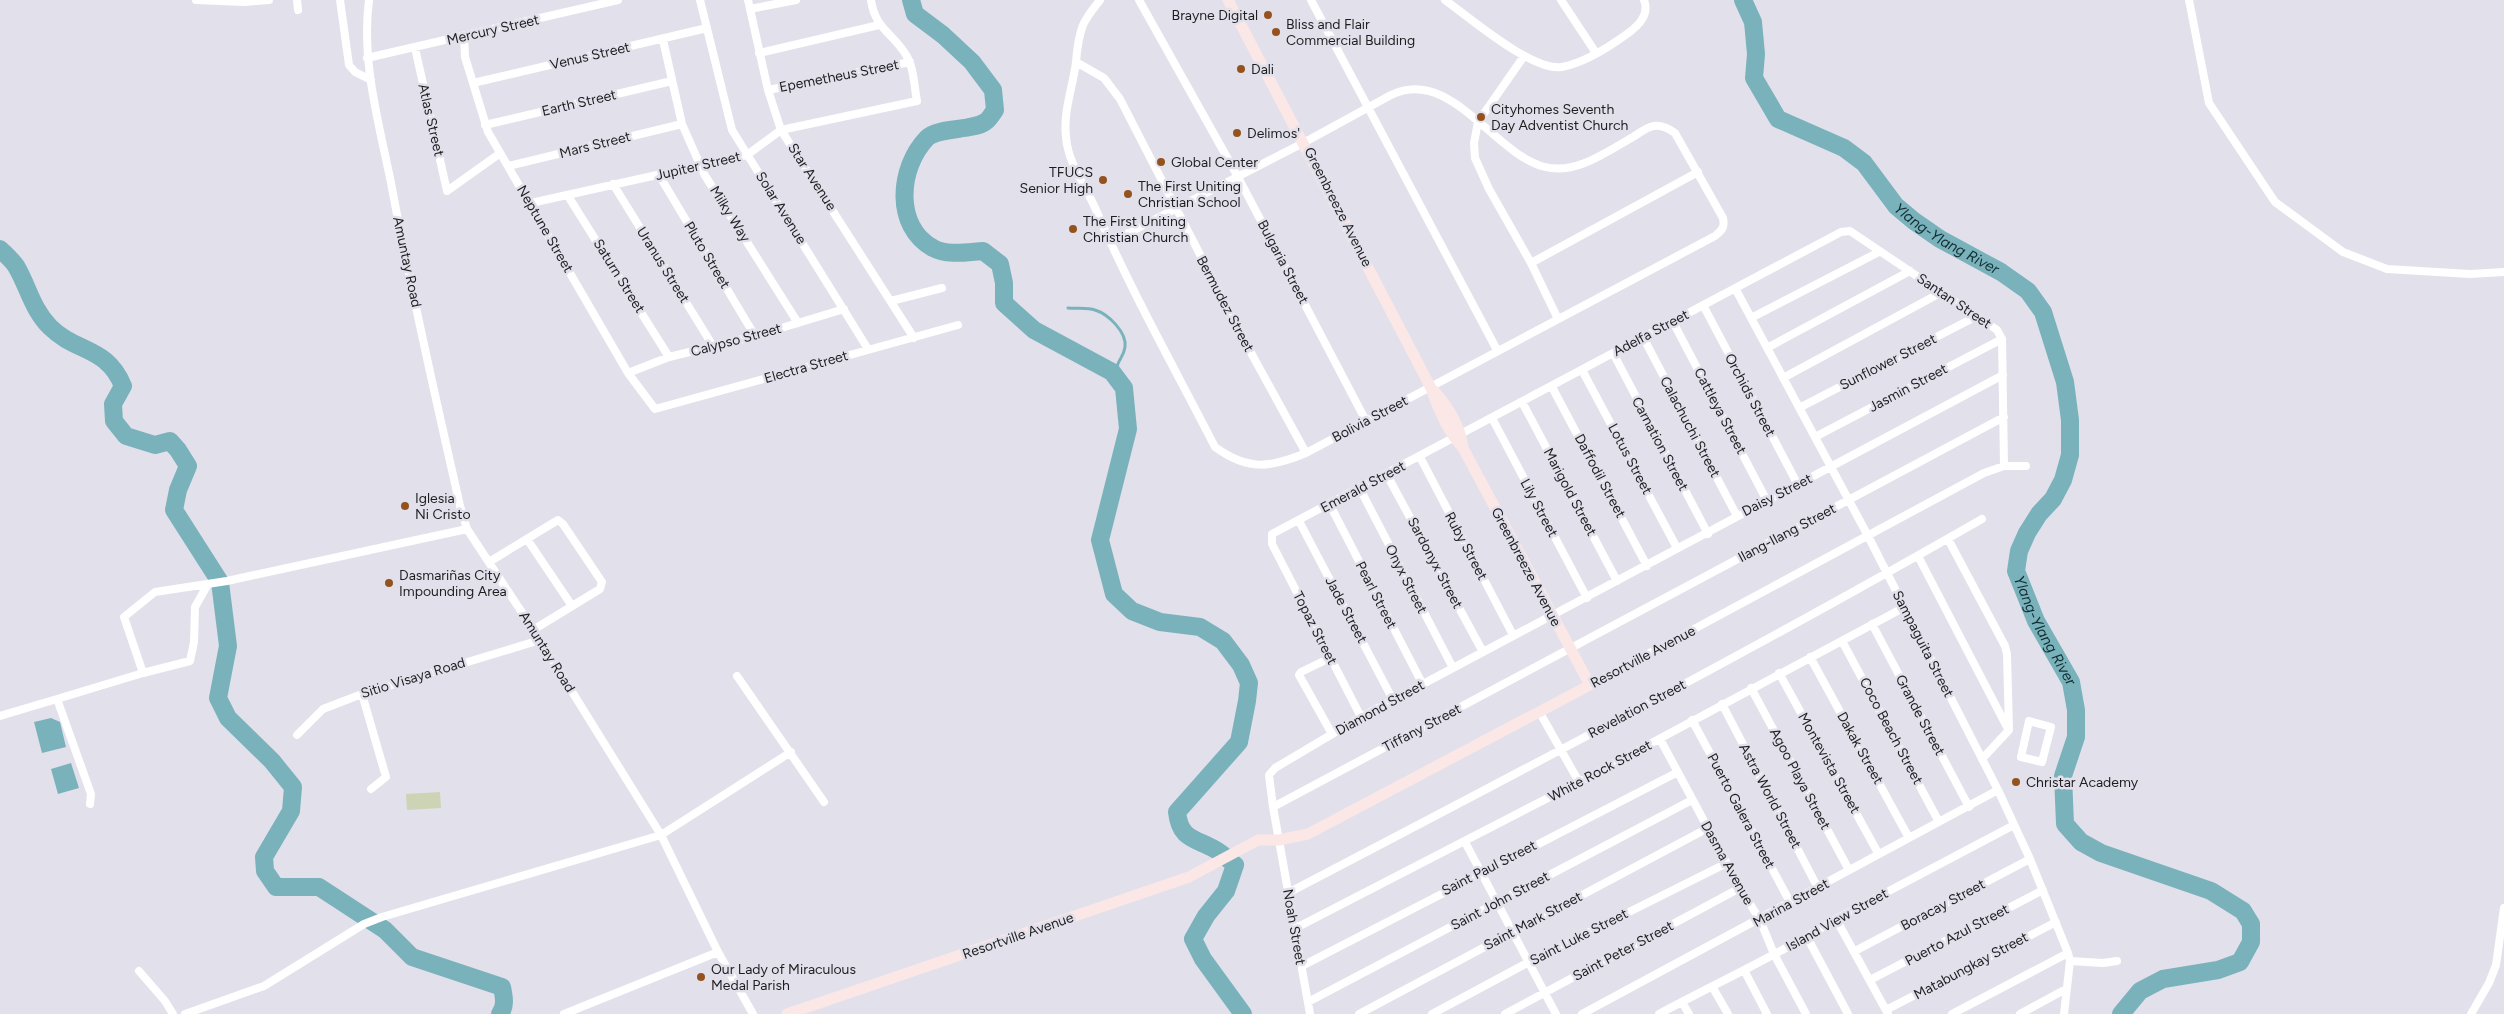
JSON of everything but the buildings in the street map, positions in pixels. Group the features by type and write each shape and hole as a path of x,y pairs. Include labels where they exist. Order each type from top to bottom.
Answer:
{"street":[{"path":"196,0 244,2 269,0"},
{"path":"298,0 298,10"},
{"path":"340,0 349,65 355,72 371,80"},
{"path":"367,58 366,22 369,0"},
{"name":"Mercury Street","path":"367,58 618,0"},
{"name":"Solar Avenue","path":"700,0 732,130 868,349"},
{"name":"Star Avenue","path":"748,0 768,90 781,130 914,338"},
{"path":"750,9 796,0"},
{"path":"871,0 879,25 906,54 910,62"},
{"name":"Bolivia Street","path":"1100,0 1083,26 1076,49 1076,62 1067,101 1066,137 1079,178 1091,199 1110,242 1215,447 1229,458 1256,465 1280,464 1306,453 1714,236 1722,230 1723,218 1698,172"},
{"name":"Bulgaria Street","path":"1139,0 1238,177 1366,421"},
{"name":"Greenbreeze Avenue","path":"1228,0 1304,142 1431,388 1446,404 1459,440 1590,685"},
{"path":"1311,0 1497,350"},
{"path":"1445,0 1524,56 1549,67 1562,67 1596,53 1632,31 1644,18 1646,10 1644,0"},
{"path":"1561,0 1596,53"},
{"path":"2189,0 2209,103 2275,202 2343,252 2387,269 2470,274 2504,272"},
{"path":"759,52 879,25"},
{"name":"Venus Street","path":"473,83 663,40 707,28"},
{"name":"Neptune Street","path":"464,37 465,57 485,125 499,154 531,203 628,373 654,409"},
{"name":"Milky Way","path":"663,40 682,124 700,165 798,323"},
{"name":"Atlas Street","path":"416,48 447,191 499,154"},
{"path":"1524,56 1478,122 1474,143 1475,158 1531,263 1558,319"},
{"name":"Amuntay Road","path":"367,58 402,245 460,506 467,529 540,640 661,835 718,952 753,1014"},
{"name":"Epemetheus Street","path":"768,90 910,62"},
{"name":"Jupiter Street","path":"531,203 748,154 781,130 917,100 910,62"},
{"name":"Bermudez Street","path":"1076,62 1098,74 1114,89 1176,210 1306,453"},
{"name":"Earth Street","path":"485,125 672,81"},
{"path":"1110,242 1176,210 1402,89 1425,89 1447,99 1524,158 1536,165 1560,169 1594,159 1652,126 1660,126 1675,133 1698,172 1531,263"},
{"name":"Mars Street","path":"508,166 682,124"},
{"name":"Pluto Street","path":"659,175 755,336"},
{"name":"Uranus Street","path":"613,184 713,346"},
{"name":"Saturn Street","path":"568,196 669,357"},
{"name":"Santan Street","path":"1846,230 1993,327 2002,339 2004,466"},
{"name":"Adelfa Street","path":"1459,440 1492,418 1846,230"},
{"path":"1751,318 1879,252"},
{"path":"1767,348 1910,271"},
{"path":"891,301 942,288"},
{"name":"Sampaguita Street","path":"1735,288 1868,536 1903,608 1998,790 2030,859 2069,957 2064,1014"},
{"path":"1783,378 1942,292"},
{"name":"Orchids Street","path":"1703,306 1798,485"},
{"name":"Calypso Street","path":"628,373 669,357 755,336 844,309"},
{"name":"Sunflower Street","path":"1799,408 1977,316"},
{"name":"Cattleya Street","path":"1673,322 1767,501"},
{"name":"Electra Street","path":"654,409 958,325"},
{"name":"Calachuchi Street","path":"1643,337 1737,516"},
{"name":"Jasmin Street","path":"1815,437 2002,339"},
{"name":"Carnation Street","path":"1613,353 1708,534"},
{"name":"Lotus Street","path":"1582,370 1677,548"},
{"name":"Daisy Street","path":"1552,616 2003,375"},
{"name":"Daffodil Street","path":"1552,387 1647,566"},
{"name":"Marigold Street","path":"1522,402 1618,581"},
{"name":"Ilang-Ilang Street","path":"1570,649 2004,417"},
{"name":"Lily Street","path":"1492,418 1587,598"},
{"name":"Emerald Street","path":"1270,539 1272,534 1420,457 1459,440"},
{"name":"Ruby Street","path":"1420,457 1513,635"},
{"path":"2004,466 2026,466"},
{"name":"Resortville Avenue","path":"787,1014 1189,877 1245,849 1260,847 1278,840 1294,838 1320,828 1540,713 1984,474 2004,466"},
{"name":"Sardonyx Street","path":"1387,474 1483,652"},
{"name":"Onyx Street","path":"1360,489 1453,668"},
{"name":"Pearl Street","path":"1330,505 1423,685"},
{"name":"Revelation Street","path":"1288,893 1562,750 1887,574 1982,519"},
{"path":"489,562 558,520 561,520 602,582 600,589 533,630"},
{"name":"Jade Street","path":"1299,520 1394,700"},
{"path":"143,674 124,617 155,592 227,581 467,529"},
{"path":"527,539 572,606"},
{"name":"Topaz Street","path":"1270,539 1362,717"},
{"path":"1948,539 2005,646 2007,654 2008,730 1982,759"},
{"path":"1918,556 2008,730"},
{"path":"0,716 190,661 194,642 195,607 209,584"},
{"name":"White Rock Street","path":"1294,929 1579,782 1903,608"},
{"name":"Diamond Street","path":"1278,840 1273,807 1271,771 1362,717 1513,635 1552,616"},
{"name":"Grande Street","path":"1872,624 1969,807"},
{"name":"Sitio Visaya Road","path":"296,735 323,709 362,694 540,640"},
{"name":"Coco Beach Street","path":"1842,641 1939,822"},
{"name":"Tiffany Street","path":"1273,807 1570,649"},
{"name":"Dakak Street","path":"1810,657 1909,838"},
{"path":"1330,658 1301,672 1299,675 1332,734"},
{"name":"Montevista Street","path":"1780,673 1878,853"},
{"path":"737,676 824,802"},
{"name":"Agoo Playa Street","path":"1751,688 1849,870"},
{"path":"362,694 386,777 371,789"},
{"path":"57,699 91,794 90,804"},
{"name":"Astra World Street","path":"1722,704 1818,888"},
{"path":"1540,713 1579,782"},
{"name":"Puerto Galera Street","path":"1692,720 1790,902"},
{"path":"2029,722 2050,726 2042,762 2021,757 2029,722"},
{"name":"Dasma Avenue","path":"1660,739 1740,888 1760,920 1774,954 1806,1014"},
{"path":"186,1014 264,986 364,924 382,917 661,835 791,752"},
{"name":"Saint Paul Street","path":"1302,966 1678,772"},
{"name":"Marina Street","path":"1582,1014 1760,920 1878,853 1969,807 1998,790"},
{"name":"Saint John Street","path":"1308,1002 1692,800"},
{"name":"Island View Street","path":"1659,1014 1713,988 1807,937 1836,919 2014,825"},
{"name":"Saint Mark Street","path":"1359,1014 1708,828"},
{"name":"Noah Street","path":"1278,840 1310,1014"},
{"path":"1464,842 1556,1014"},
{"name":"Boracay Street","path":"1855,951 2030,859"},
{"name":"Saint Luke Street","path":"1432,1014 1529,962 1727,863"},
{"name":"Saint Peter Street","path":"1505,1014 1740,888"},
{"name":"Puerto Azul Street","path":"1870,980 2043,890"},
{"path":"2472,1014 2489,983 2496,965 2504,908"},
{"path":"1836,919 1887,1012"},
{"name":"Matabungkay Street","path":"1887,1012 2056,922"},
{"path":"1807,937 1848,1014"},
{"path":"564,1014 718,952"},
{"path":"1952,1014 2069,957 2103,963 2117,961"},
{"path":"138,970 166,1001 174,1014"},
{"path":"1744,970 1767,1014"},
{"path":"1713,988 1728,1014"},
{"path":"2020,1014 2066,989"},
{"path":"1682,1002 1689,1014"}],"green space":[{"path":"440,792 441,808 407,810 406,794"}],"water":[{"path":"51,718 60,722 66,747 42,753 34,722"},
{"path":"71,763 79,788 58,794 51,769"}],"waterway":[{"path":"911,0 915,14 943,35 972,62 993,90 995,110 988,120 979,125 947,130 932,135 917,150 910,165 904,196 906,212 912,226 920,238 933,248 945,252 958,253 983,251 1000,264 1004,283 1004,303 1034,330 1112,372 1124,388 1128,429 1100,540 1114,594 1132,611 1160,622 1200,627 1223,641 1241,665 1249,683 1239,742 1177,812 1181,828 1185,833 1219,852 1235,865 1226,891 1206,916 1193,939 1203,959 1243,1014"},
{"name":"Ylang-Ylang River","path":"1743,0 1753,22 1756,54 1754,78 1778,119 1844,148 1864,163 1896,206 1914,221 1940,239 2001,272 2028,291 2043,312 2065,382 2070,420 2070,455 2063,480 2053,499 2039,514 2027,533 2019,551 2016,571 2036,621 2071,682 2076,710 2076,737 2063,776 2065,824 2081,842 2101,853 2211,891 2243,911 2251,924 2251,942 2240,962 2218,970 2163,979 2140,991 2121,1014"},
{"path":"0,249 16,266 34,305 50,327 70,342 100,357 116,373 123,386 113,404 114,421 126,436 155,445 170,441 188,466 178,490 174,510 220,582 228,646 218,698 228,718 272,761 293,787 291,811 264,857 265,871 276,887 319,887 385,930 412,957 502,987 504,1005 500,1014"},
{"path":"1068,308 1095,310 1116,324 1125,341 1124,352 1117,367 1117,379"}],"place":[{"name":"Brayne Digital","path":"1268,15"},
{"name":"Bliss and Flair Commercial Building","path":"1276,32"},
{"name":"Dali","path":"1241,69"},
{"name":"Cityhomes Seventh Day Adventist Church","path":"1481,117"},
{"name":"Delimos'","path":"1237,133"},
{"name":"Global Center","path":"1161,162"},
{"name":"TFUCS Senior High","path":"1103,180"},
{"name":"The First Uniting Christian School","path":"1128,194"},
{"name":"The First Uniting Christian Church","path":"1073,229"},
{"name":"Iglesia Ni Cristo","path":"405,506"},
{"name":"Dasmariñas City Impounding Area","path":"389,583"},
{"name":"Christar Academy","path":"2016,782"},
{"name":"Our Lady of Miraculous Medal Parish","path":"701,977"}]}
